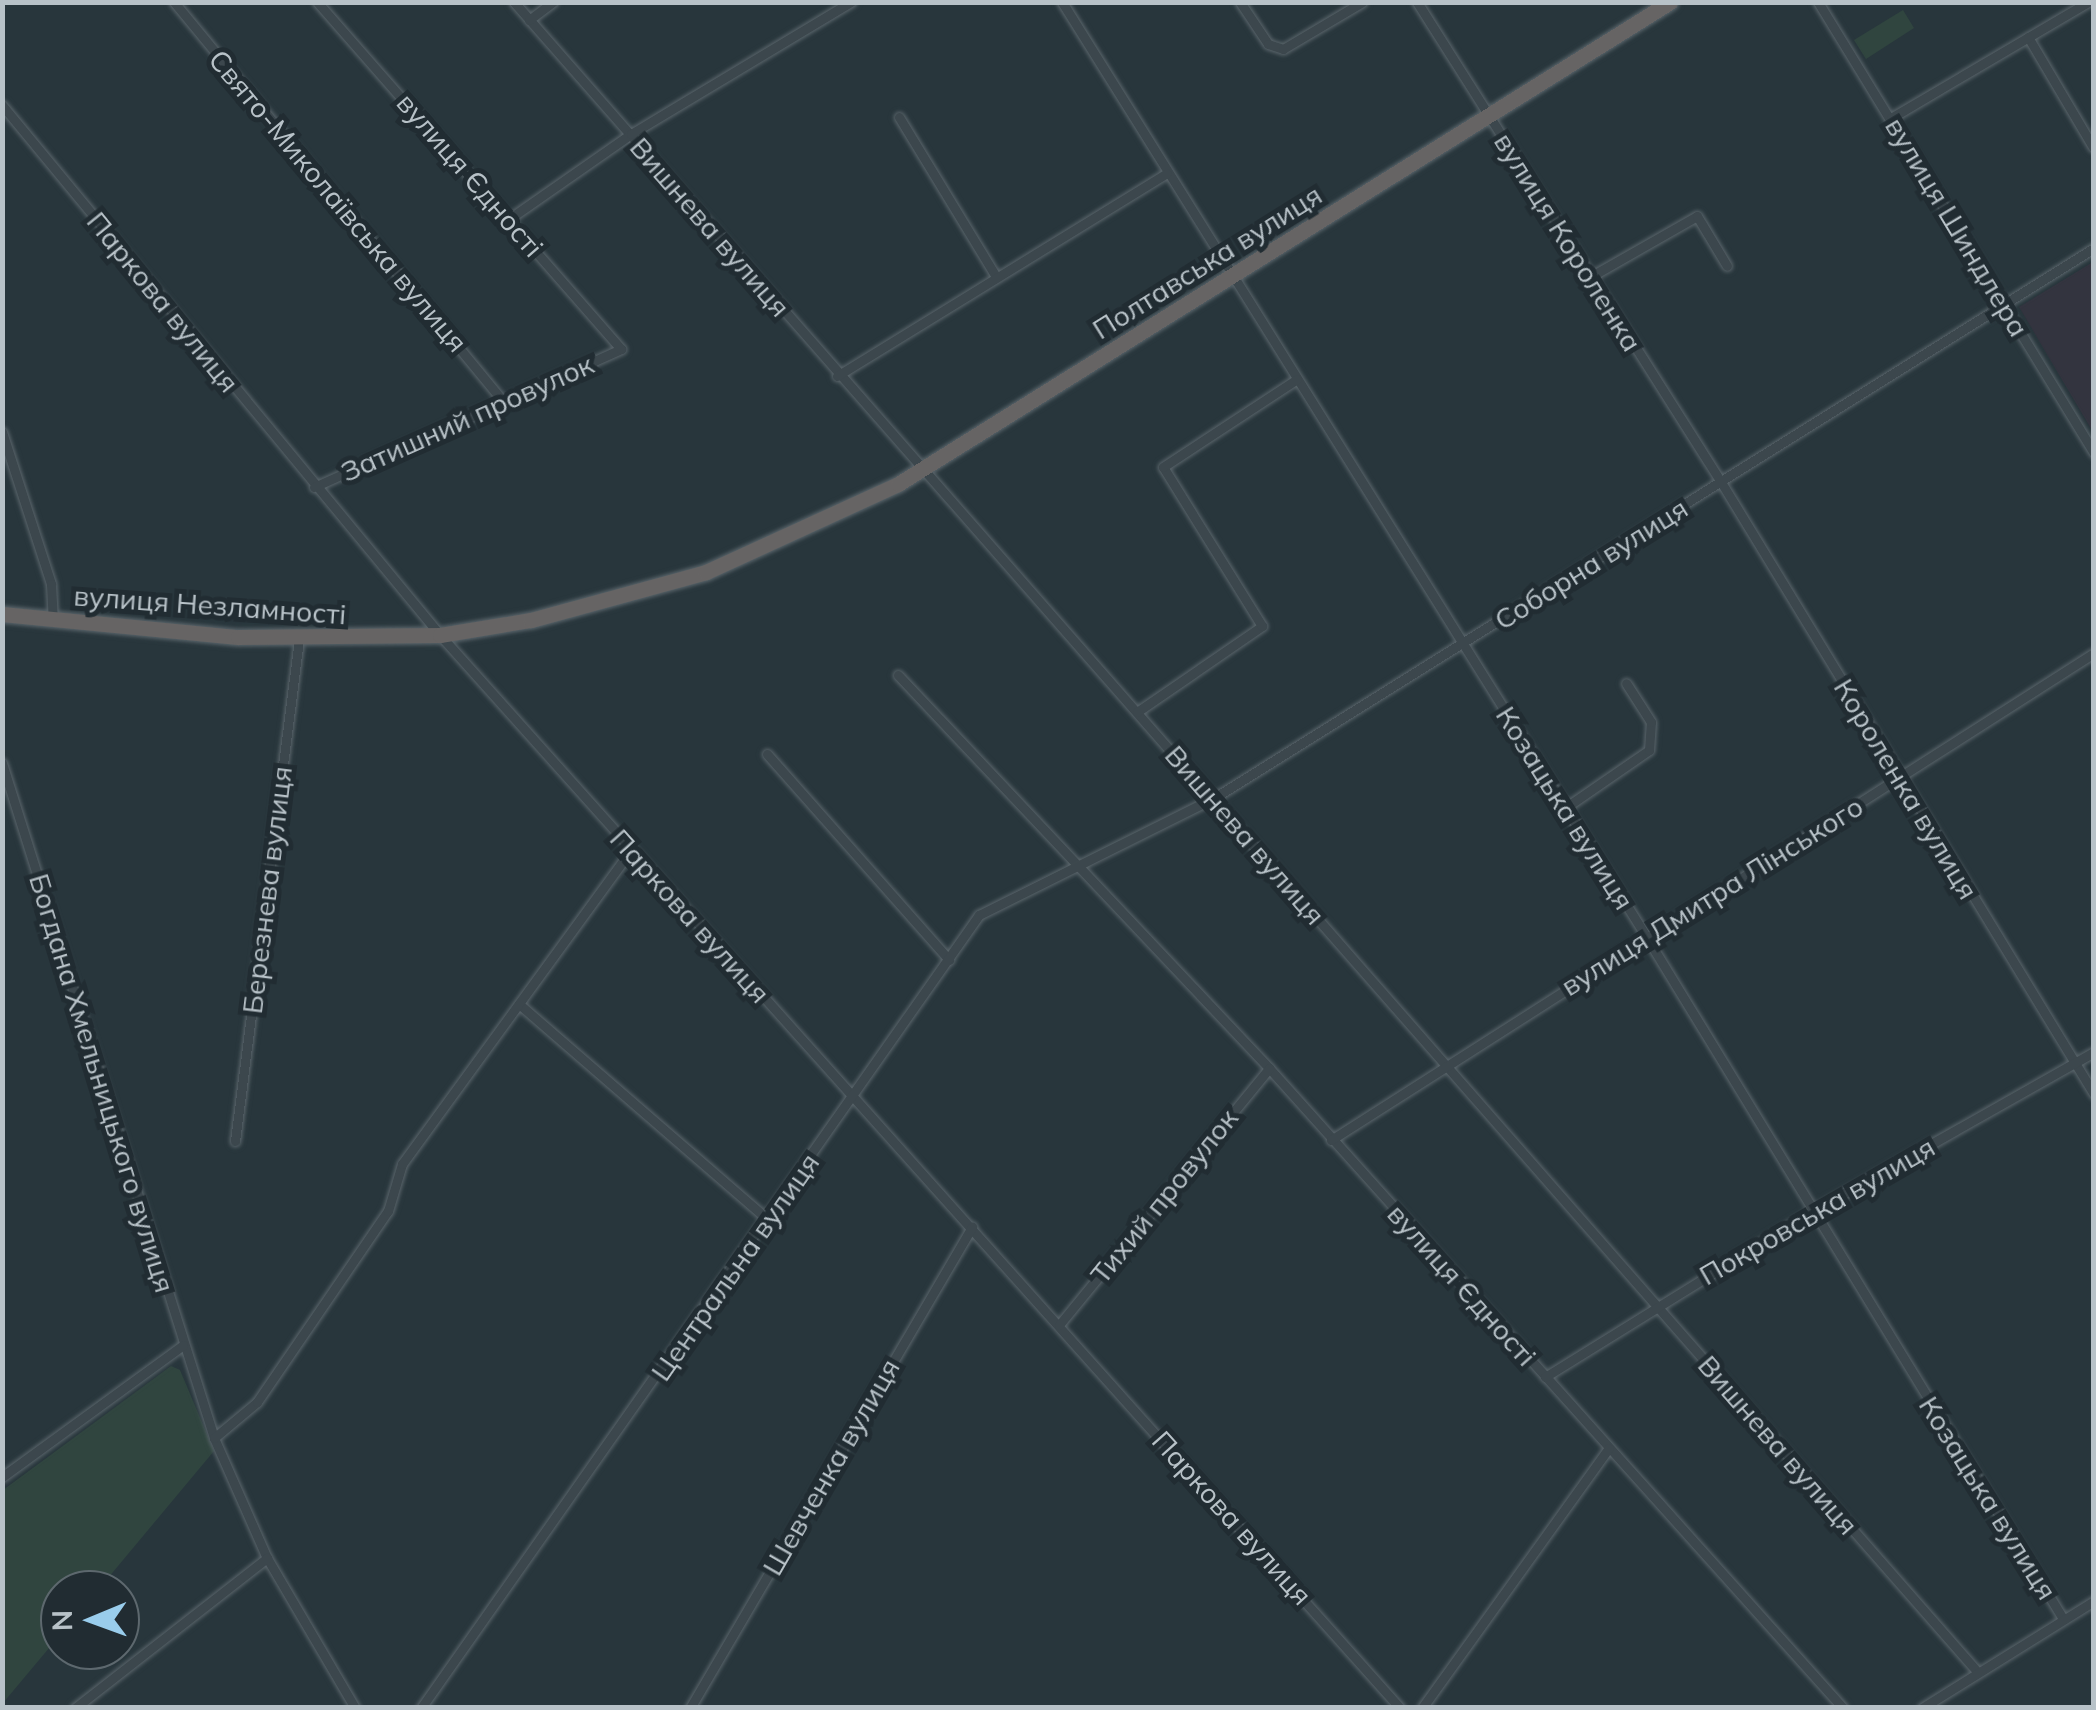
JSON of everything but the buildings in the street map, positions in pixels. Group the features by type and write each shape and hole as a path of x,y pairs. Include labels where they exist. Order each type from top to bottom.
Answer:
{"highway":[{"name":"Полтавська вулиця","path":"763,550 918,471 1670,2"},
{"name":"вулиця Незламності","path":"2,614 299,639 440,636 589,607 763,550"}],"street":[{"name":"Свято-Миколаївська вулиця","path":"174,2 502,400"},
{"name":"вулиця Єдності","path":"317,2 621,349"},
{"name":"Вишнева вулиця","path":"514,2 918,471 1214,798 1975,1669"},
{"path":"529,20 553,2"},
{"path":"509,220 630,134 851,2"},
{"name":"Козацька вулиця","path":"1062,2 1647,938 2062,1618"},
{"path":"1240,2 1268,44 1282,48 1362,2"},
{"name":"вулиця Короленка","path":"1417,2 1721,482"},
{"name":"вулиця Шиндлера","path":"1818,2 2094,453"},
{"path":"1891,118 2088,2"},
{"path":"2028,37 2093,147"},
{"name":"Паркова вулиця","path":"2,105 314,488 440,636 1400,1708"},
{"path":"899,117 995,275"},
{"path":"838,376 995,275 1167,174"},
{"path":"1590,278 1698,216 1727,266"},
{"name":"Соборна вулиця","path":"1080,863 1214,798 2094,248"},
{"name":"Затишний провулок","path":"314,488 621,349"},
{"path":"1136,712 1262,626 1163,466 1297,379"},
{"path":"2,432 51,584 53,620"},
{"name":"Короленка вулиця","path":"1721,482 2094,1094"},
{"name":"Березнева вулиця","path":"235,1141 299,639"},
{"name":"вулиця Дмитра Лінського","path":"1331,1140 1444,1062 1647,938 2094,652"},
{"name":"вулиця Єдності","path":"898,675 1080,863 1268,1068 1844,1708"},
{"path":"1566,808 1650,750 1651,722 1626,683"},
{"path":"767,754 949,960"},
{"name":"Богдана Хмельницького вулиця","path":"2,763 214,1438 267,1558 355,1708"},
{"path":"214,1438 257,1402 388,1211 402,1164 631,850"},
{"name":"Центральна вулиця","path":"421,1708 854,1100 979,915 1080,863"},
{"path":"519,1004 768,1220"},
{"name":"Покровська вулиця","path":"1545,1377 1811,1212 2094,1052"},
{"name":"Тихий провулок","path":"1058,1324 1268,1068"},
{"name":"Шевченка вулиця","path":"690,1708 972,1226"},
{"path":"2,1477 183,1345"},
{"path":"1422,1708 1609,1448"},
{"path":"76,1708 267,1558"},
{"path":"1922,1708 1975,1669 2094,1600"}],"shaded area":[{"path":"2093,262 2093,432 2019,307"}],"green space":[{"path":"1903,10 1914,28 1866,59 1854,40"},
{"path":"171,1366 180,1370 214,1451 115,1570 40,1570 40,1659 3,1703 3,1490"}]}
